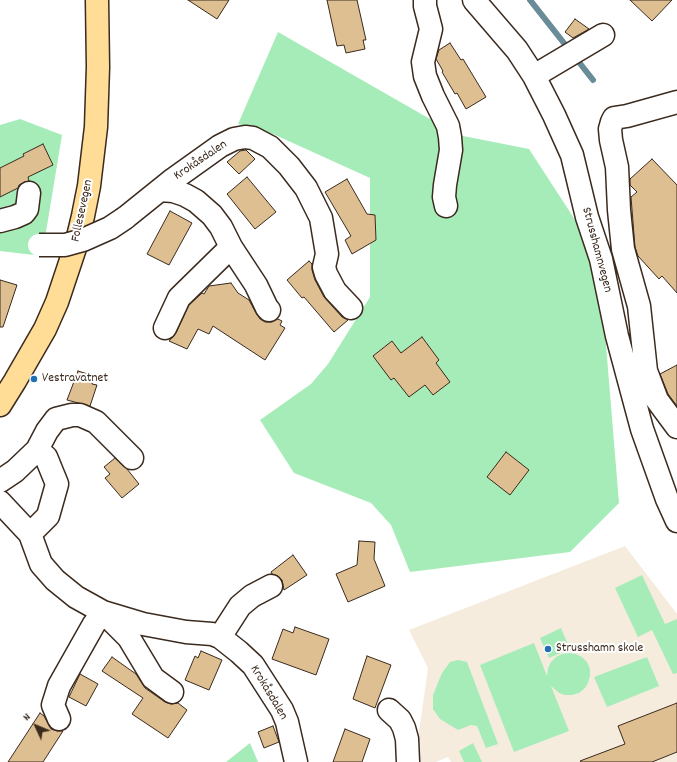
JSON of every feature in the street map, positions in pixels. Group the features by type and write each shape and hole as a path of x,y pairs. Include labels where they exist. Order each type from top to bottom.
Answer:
{"main road":[{"name":"Follesevegen","path":"0,405 45,329 67,274 80,230 89,186 96,127 98,67 97,0"}],"street":[{"path":"425,0 425,6 431,29 430,39 423,62 433,96 448,126 450,137 451,150 444,185 446,206"},
{"name":"Strusshamnvegen","path":"474,0 539,73 554,115 572,155 587,217 601,259 617,336 642,430 677,521"},
{"path":"539,73 603,35"},
{"name":"Strusshamnvegen","path":"677,102 614,118 610,129 616,167 623,249 639,306 646,371 657,400 677,427"},
{"name":"Krokåsdalen","path":"39,246 65,245 84,240 110,228 125,218 171,181 220,146 234,139 253,138 270,147 289,166 306,188 321,218 327,254 324,267 326,274 335,291 351,308"},
{"name":"Krokåsdalen","path":"160,190 173,191 185,195 196,201 212,215 221,227 231,247 256,285 269,310"},
{"path":"0,221 16,217 24,213 27,209 29,193"},
{"path":"165,328 179,298 231,247"},
{"path":"0,481 15,471 37,450 47,431 56,419 80,414 96,422 132,458"},
{"path":"30,534 48,516 57,484 46,457 37,450"},
{"name":"Krokåsdalen","path":"0,502 30,534 41,564 55,580 76,597 103,612 143,624 186,632 212,634 220,637 239,652 248,660 265,682 282,710 296,762"},
{"path":"220,637 240,606 252,596 271,586"},
{"path":"59,719 53,705 59,686 94,624 103,612"},
{"name":"Krokåsdalen","path":"103,612 130,638 153,678 172,692"},
{"path":"389,710 400,720 404,728 407,739 408,762"}],"shaded area":[{"name":"Strusshamn skole","path":"625,546 677,614 677,762 451,762 448,757 436,762 418,762 418,739 428,668 409,630"}],"green space":[{"path":"278,32 458,135 529,149 599,260 619,503 570,552 410,572 391,525 371,503 294,473 260,420 311,384 328,364 370,297 370,178 273,134 238,124"},
{"path":"20,119 62,135 42,256 0,251 0,125"},
{"path":"642,575 665,624 677,619 677,673 673,674 652,630 638,637 615,588"},
{"path":"561,628 570,649 549,658 540,638"},
{"path":"534,643 547,676 548,668 551,662 562,654 569,653 582,657 587,662 590,669 590,676 585,688 579,693 572,695 559,693 551,686 569,731 514,752 480,665"},
{"path":"647,657 659,686 607,707 594,677"},
{"path":"458,660 467,662 498,744 486,748 477,726 471,725 458,730 440,719 433,709 433,695 442,673 450,662"},
{"path":"250,743 258,762 226,762"},
{"path":"473,743 482,762 464,762 459,751"}],"building":[{"path":"188,0 229,0 217,19"},
{"path":"327,0 357,0 366,40 363,40 365,49 346,53 344,45 337,46"},
{"path":"630,0 672,0 652,21"},
{"path":"575,19 589,29 573,38 565,32"},
{"path":"450,43 461,60 463,59 486,97 466,109 457,93 455,94 436,59 439,50"},
{"path":"43,144 53,165 28,177 29,181 24,182 19,185 18,188 0,197 0,168 24,156 23,154"},
{"path":"246,150 255,159 239,174 227,162 240,151"},
{"path":"652,159 677,185 677,293 662,276 659,279 638,256 635,247 631,197 637,192 630,185 630,179"},
{"path":"247,177 276,212 255,229 227,194"},
{"path":"347,179 367,214 375,215 376,240 352,254 345,240 351,236 325,192"},
{"path":"170,211 192,223 169,265 147,254"},
{"path":"309,261 312,264 315,280 324,297 342,317 348,320 334,332 304,297 302,298 287,280"},
{"path":"0,280 17,285 3,327 0,327"},
{"path":"231,283 238,293 249,300 260,319 265,322 272,322 278,319 282,321 280,325 285,328 265,360 213,326 209,334 198,329 187,349 169,341 176,333 189,305 202,293 204,294 209,286"},
{"path":"422,337 439,360 436,363 450,382 433,395 425,385 409,397 394,378 391,380 373,356 392,341 401,353"},
{"path":"677,365 677,406 668,394 660,374"},
{"path":"78,371 94,376 92,384 97,385 90,406 67,400"},
{"path":"506,452 529,470 510,495 487,477"},
{"path":"115,458 127,469 139,484 122,498 105,478 110,474 104,467"},
{"path":"359,541 375,542 374,559 385,586 348,602 336,574 357,565"},
{"path":"293,555 307,575 284,590 282,580 271,572"},
{"path":"295,627 329,639 316,675 272,659 283,629 293,633"},
{"path":"201,651 222,660 209,690 185,680 195,656 198,658"},
{"path":"367,656 391,665 375,708 353,699"},
{"path":"112,657 136,674 145,688 165,702 171,704 178,703 187,710 168,738 132,714 143,698 102,671"},
{"path":"80,674 98,684 86,706 69,697"},
{"path":"677,703 677,752 652,762 580,761 625,744 618,726"},
{"path":"40,713 44,716 51,729 63,731 43,762 8,762"},
{"path":"273,726 279,742 264,748 258,732"},
{"path":"345,729 370,739 362,762 333,762"}],"waterway":[{"path":"530,0 593,80"}],"place":[{"name":"Vestravatnet","path":"34,379"},
{"name":"Strusshamn skole","path":"548,649"}]}
